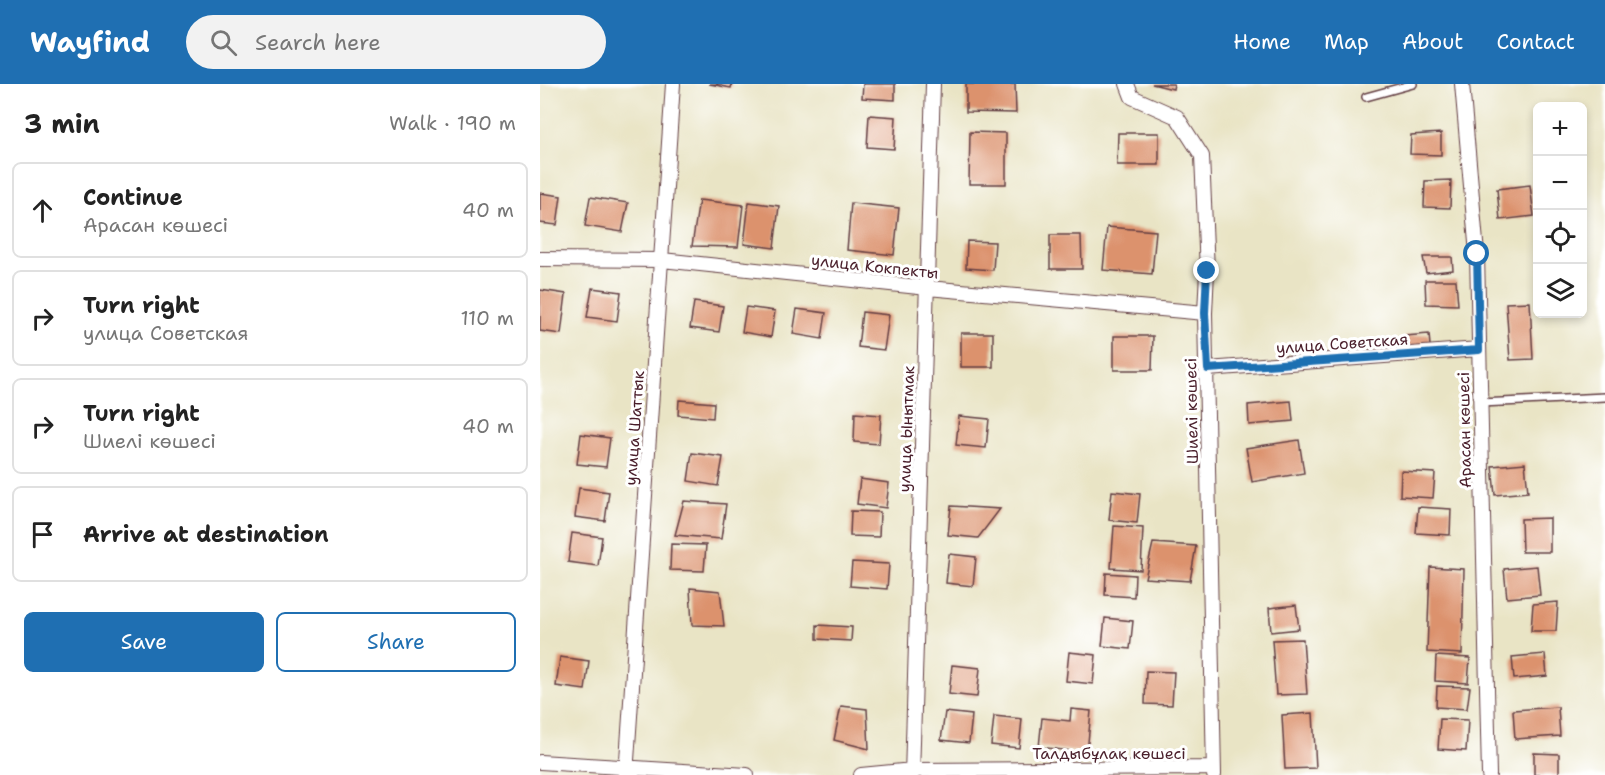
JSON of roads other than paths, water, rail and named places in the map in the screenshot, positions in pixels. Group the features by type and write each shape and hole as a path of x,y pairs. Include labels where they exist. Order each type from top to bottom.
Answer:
{"street":[{"name":"улица Шаттык","path":"626,771 673,84"},
{"name":"улица Ынытмак","path":"912,773 933,84"},
{"name":"Шиелі көшесі","path":"1126,84 1132,98 1177,117 1202,156 1207,271 1205,313 1208,369 1213,772"},
{"name":"Арасан көшесі","path":"1462,84 1477,254 1489,775"},
{"name":"улица Кокпекты","path":"540,259 662,260 928,288 1205,313"},
{"name":"улица Советская","path":"1208,369 1479,350"},
{"path":"540,762 626,771 747,775"},
{"name":"Талдыбұлақ көшесі","path":"861,775 1213,772"}],"lane":[{"path":"1366,97 1413,84"},
{"path":"1480,403 1605,397"}]}
